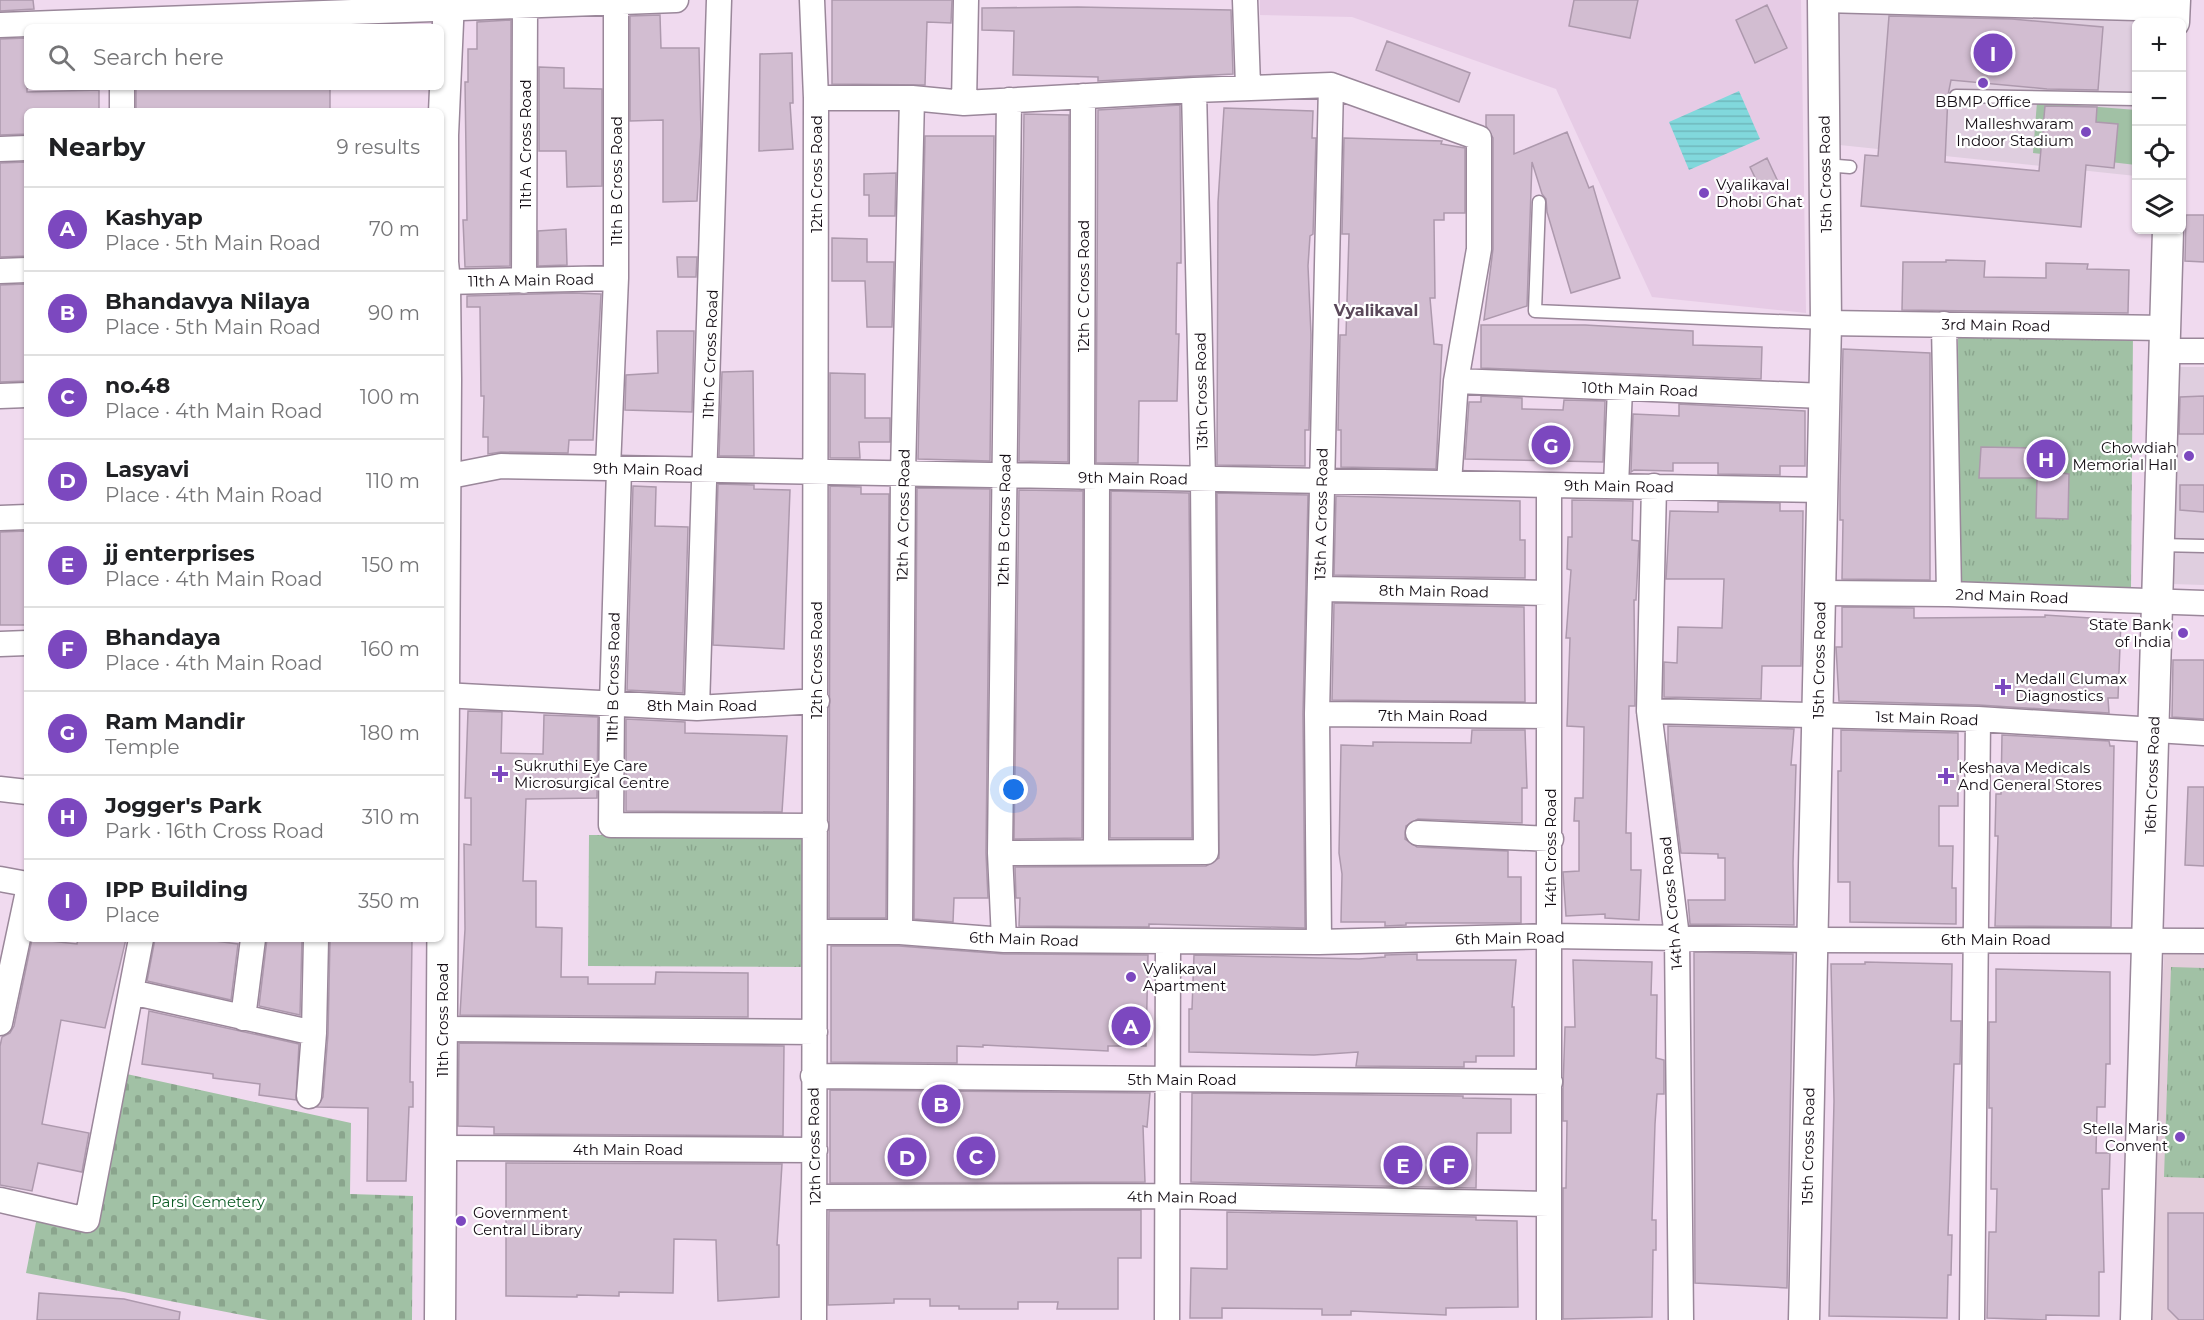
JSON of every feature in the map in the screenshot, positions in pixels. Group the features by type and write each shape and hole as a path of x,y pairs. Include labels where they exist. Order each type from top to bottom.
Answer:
{"street":[{"path":"0,25 122,16 449,4 525,6 676,0"},
{"name":"11th C Cross Road","path":"697,708 719,0"},
{"name":"12th Cross Road","path":"813,0 816,98 814,472 817,701 813,1076 814,1320"},
{"path":"964,103 966,0"},
{"path":"1245,0 1248,86"},
{"path":"1822,0 2174,10"},
{"name":"15th Cross Road","path":"1804,1320 1826,323 1837,166 1822,0"},
{"name":"11th B Cross Road","path":"616,2 611,825 816,826"},
{"name":"11th Cross Road","path":"443,108 449,4"},
{"name":"11th A Cross Road","path":"524,281 525,6"},
{"path":"816,98 912,98 964,103 1248,86 1331,85 1479,138 1479,249 1456,381 1449,483"},
{"name":"13th A Cross Road","path":"1319,942 1317,714 1331,85"},
{"path":"122,90 122,108"},
{"name":"13th Cross Road","path":"1000,853 1206,852 1203,479 1194,90"},
{"name":"12th C Cross Road","path":"1083,96 1090,477"},
{"name":"12th A Cross Road","path":"900,932 903,474 912,98"},
{"name":"12th B Cross Road","path":"1004,940 1000,853 1009,100"},
{"path":"0,149 24,148"},
{"name":"16th Cross Road","path":"2136,1320 2168,234"},
{"name":"11th A Main Road","path":"444,268 524,281 616,278"},
{"path":"0,271 24,270"},
{"name":"3rd Main Road","path":"1826,323 1944,324 2165,339 2204,351"},
{"path":"1944,324 1949,594"},
{"name":"11th Cross Road","path":"444,380 444,494"},
{"name":"10th Main Road","path":"1456,381 1824,396"},
{"path":"1616,486 1620,388"},
{"path":"0,396 24,395"},
{"name":"9th Main Road","path":"445,477 501,466 1822,490"},
{"path":"1090,477 1096,851"},
{"name":"14th Cross Road","path":"1549,485 1551,839 1549,1320"},
{"name":"14th A Cross Road","path":"1654,486 1649,711 1677,937 1681,1320"},
{"path":"0,518 24,517"},
{"name":"8th Main Road","path":"1320,589 1548,593"},
{"name":"2nd Main Road","path":"1820,593 1949,594 2204,603"},
{"path":"0,644 24,643"},
{"name":"8th Main Road","path":"444,695 697,708 817,701"},
{"name":"1st Main Road","path":"1649,711 1978,719 2204,733"},
{"name":"7th Main Road","path":"1317,714 1549,716"},
{"path":"1972,1320 1978,719"},
{"path":"0,789 24,792"},
{"path":"1418,833 1551,839"},
{"path":"0,879 24,883"},
{"path":"0,1023 24,910"},
{"name":"6th Main Road","path":"816,932 900,932 1004,940 1168,942 1319,942 1551,936 1812,940 2204,941"},
{"path":"0,1200 87,1220 140,942"},
{"path":"243,1018 253,942"},
{"path":"309,1096 314,1033 316,942"},
{"name":"11th Cross Road","path":"440,1320 442,942"},
{"path":"1167,1320 1168,942"},
{"path":"131,992 314,1033"},
{"path":"441,1029 815,1032"},
{"name":"5th Main Road","path":"813,1076 1550,1082"},
{"name":"4th Main Road","path":"441,1148 815,1150"},
{"name":"4th Main Road","path":"815,1197 1167,1196 1549,1204"}],"lane":[{"path":"1956,96 2132,99"},
{"path":"1539,202 1535,311 1826,323"},
{"path":"2159,545 2204,546"}],"shaded area":[{"name":"Vyalikaval Dhobi Ghat","path":"1260,0 1801,0 1806,313 1652,297 1556,89 1352,17 1260,15"},
{"name":"BBMP Office","path":"1829,6 2141,9 2141,18 2132,18 2132,176 1830,144"},
{"path":"1739,91 1760,139 1689,170 1669,122"},
{"name":"Chowdiah Memorial Hall","path":"2176,367 2204,367 2204,585 2171,584"},
{"name":"Stella Maris Convent","path":"2164,953 2204,954 2204,1320 2147,1320"}],"green space":[{"name":"Malleshwaram Indoor Stadium","path":"2037,102 2132,110 2132,165 2033,153"},
{"path":"1958,332 2133,332 2131,588 1959,585"},
{"path":"589,835 808,835 808,967 588,966"},
{"path":"2171,967 2204,968 2204,1178 2164,1177"},
{"name":"Parsi Cemetery","path":"122,1073 351,1123 350,1194 413,1196 412,1320 268,1320 26,1273 37,1217 91,1227"}],"building":[{"path":"0,0 33,0 34,9 0,11"},
{"path":"832,0 952,0 951,23 927,22 925,85 832,84"},
{"path":"1574,0 1638,0 1630,38 1569,26"},
{"path":"1767,5 1787,48 1755,63 1736,20"},
{"path":"982,8 1231,10 1233,74 1098,81 1098,77 1013,75 1014,31 982,30"},
{"path":"660,15 661,48 699,48 701,133 697,201 663,202 663,120 630,121 630,16"},
{"path":"1889,16 2012,19 2103,27 2098,90 2047,89 1951,80 1948,95 1945,162 2039,171 2045,106 2097,107 2096,122 2118,124 2114,168 2086,165 2081,227 1861,206 1865,155 1878,156"},
{"path":"511,20 510,266 465,267 463,220 467,220 465,82 468,82 468,49 477,49 477,22"},
{"path":"24,38 24,90 27,92 99,90 99,108 24,108 24,134 0,135 0,39"},
{"path":"1387,41 1470,73 1459,102 1376,70"},
{"path":"792,53 793,103 790,103 793,149 759,151 760,54"},
{"path":"539,67 564,68 564,88 602,89 602,186 567,187 566,151 539,151"},
{"path":"136,90 330,90 330,108 136,108"},
{"path":"1180,105 1181,263 1177,263 1176,334 1179,334 1177,401 1139,401 1138,463 1096,463 1098,110"},
{"path":"1224,108 1313,111 1312,138 1316,138 1313,234 1310,236 1308,266 1311,335 1309,430 1305,430 1305,466 1217,465 1218,202"},
{"path":"1024,114 1069,115 1068,462 1019,461"},
{"path":"1486,115 1514,115 1514,154 1567,132 1589,188 1593,186 1620,278 1571,293 1547,212 1546,199 1542,194 1532,162 1527,306 1484,320 1493,249 1493,138 1486,126"},
{"path":"925,136 994,136 990,461 918,459"},
{"path":"1344,138 1442,141 1441,144 1465,148 1465,213 1444,213 1444,220 1434,220 1435,298 1430,298 1434,344 1442,345 1436,469 1341,467 1341,430 1338,430 1340,335 1346,335 1349,234 1342,234"},
{"path":"1767,158 1779,184 1762,192 1750,167"},
{"path":"24,162 24,256 0,257 0,163"},
{"path":"896,173 895,216 869,216 869,195 864,195 864,174"},
{"path":"2186,215 2204,215 2204,262 2185,261"},
{"path":"566,229 567,265 538,266 538,231"},
{"path":"832,238 867,239 867,262 894,262 892,327 867,327 865,281 832,281"},
{"path":"677,257 697,257 696,277 678,277"},
{"path":"1946,260 1985,261 1984,277 2046,278 2046,263 2088,264 2087,269 2129,270 2128,313 1902,310 1903,262 1946,262"},
{"path":"24,284 24,381 0,382 0,285"},
{"path":"601,294 593,440 569,440 568,453 501,452 488,454 488,437 483,437 484,396 481,396 480,307 467,307 467,296"},
{"path":"1481,325 1585,325 1693,331 1693,345 1762,347 1761,379 1481,368"},
{"path":"657,331 694,331 692,412 625,410 626,375 658,373"},
{"path":"1843,349 1930,353 1930,580 1842,579 1843,520 1840,520 1840,489"},
{"path":"753,371 754,456 719,456 722,372"},
{"path":"830,373 865,374 865,418 890,418 890,442 859,442 860,458 830,458"},
{"path":"1481,396 1522,398 1522,409 1563,410 1564,400 1605,401 1603,462 1465,459 1469,402 1481,402"},
{"path":"2204,396 2204,434 2179,434 2180,397"},
{"path":"1679,404 1805,411 1805,466 1780,466 1780,475 1718,474 1718,463 1673,463 1673,471 1634,470 1631,472 1633,414 1679,416"},
{"path":"1981,447 2036,448 2041,455 2053,455 2054,472 2069,474 2068,519 2036,518 2037,478 1979,478"},
{"path":"718,484 754,485 754,489 790,490 784,649 713,645"},
{"path":"2180,485 2204,485 2204,512 2180,510"},
{"path":"633,486 656,487 655,526 688,527 683,693 627,690"},
{"path":"830,486 861,487 861,494 889,494 886,918 829,918"},
{"path":"917,488 990,489 986,853 988,898 954,898 953,922 914,919"},
{"path":"1019,490 1083,491 1082,838 1014,839"},
{"path":"1111,491 1189,493 1192,838 1110,838"},
{"path":"1217,493 1308,495 1303,714 1305,928 1149,924 1149,927 1019,926 1020,898 1016,898 1015,867 1206,866 1219,858"},
{"path":"1336,496 1520,501 1520,540 1525,540 1525,578 1334,575"},
{"path":"1572,500 1633,501 1632,540 1639,541 1636,600 1634,600 1635,706 1629,706 1626,833 1631,833 1631,870 1641,870 1639,920 1605,918 1605,914 1566,916 1563,872 1579,871 1579,821 1574,821 1575,798 1583,798 1584,727 1567,726 1570,638 1566,638 1571,570 1567,569 1568,537 1572,537"},
{"path":"1718,502 1780,503 1780,511 1803,511 1801,666 1762,666 1761,699 1664,697 1664,662 1677,663 1678,627 1722,628 1724,579 1666,579 1670,511 1718,512"},
{"path":"24,531 24,625 0,625 0,532"},
{"path":"1334,603 1524,607 1525,702 1332,700"},
{"path":"1842,607 1914,608 1914,618 2045,617 2045,615 2121,620 2118,698 2108,698 2109,713 1979,705 1839,701 1836,647 1842,647"},
{"path":"2173,660 2204,660 2204,719 2172,717"},
{"path":"468,711 502,712 501,753 543,754 544,715 598,717 597,798 526,799 523,881 536,881 536,927 562,928 561,977 588,977 588,984 655,984 656,972 748,973 748,1017 460,1015 465,929 464,844 471,845 471,798 465,798"},
{"path":"626,719 685,722 685,733 787,736 782,812 626,811"},
{"path":"1668,726 1794,729 1791,765 1796,765 1794,925 1690,924 1688,900 1725,900 1725,858 1718,858 1718,854 1681,853 1668,750"},
{"path":"1472,730 1525,730 1527,788 1522,788 1522,823 1418,819 1406,826 1405,839 1417,847 1508,851 1508,877 1521,877 1521,923 1406,923 1406,925 1385,926 1385,922 1341,922 1342,874 1339,853 1341,745 1373,746 1373,742 1471,743"},
{"path":"1841,730 1958,733 1958,806 1939,806 1939,846 1953,846 1952,888 1956,888 1956,924 1850,922 1850,882 1838,882 1838,771 1841,771"},
{"path":"2002,735 2109,741 2110,746 2114,746 2111,927 1995,926 1998,836 1995,836 1996,794 2001,794"},
{"path":"2188,787 2204,787 2204,866 2185,865"},
{"path":"31,942 77,944 77,942 125,942 105,1028 61,1020 42,1124 89,1133 82,1172 38,1163 32,1191 0,1185 0,1046 2,1037 10,1033 14,1026"},
{"path":"154,942 238,944 231,1000 147,981"},
{"path":"267,942 302,942 300,1015 259,1006"},
{"path":"330,942 412,942 410,1082 413,1082 413,1107 409,1107 406,1181 367,1181 368,1108 317,1107 323,1097 328,1034"},
{"path":"831,946 899,946 1004,954 1148,955 1146,1046 1108,1046 1108,1051 983,1045 983,1047 957,1046 957,1063 831,1062"},
{"path":"1694,952 1793,954 1787,1288 1695,1283"},
{"path":"1417,954 1417,960 1516,960 1512,1007 1514,1007 1514,1056 1476,1056 1476,1062 1464,1062 1464,1067 1356,1066 1358,1052 1314,1055 1189,1052 1189,1009 1192,1009 1194,955 1359,959"},
{"path":"1573,960 1652,962 1651,995 1657,995 1656,1058 1664,1060 1664,1094 1657,1094 1655,1124 1652,1220 1656,1220 1656,1250 1653,1250 1652,1317 1563,1319 1563,1188 1566,1188 1567,1121 1563,1121 1563,1089 1565,1027 1575,1027"},
{"path":"1865,962 1952,964 1951,1021 1961,1021 1960,1064 1954,1064 1948,1235 1952,1235 1951,1275 1948,1275 1947,1318 1829,1316 1834,1101 1831,964 1865,964"},
{"path":"1996,969 2110,972 2110,1064 2106,1064 2105,1107 2097,1107 2096,1153 2110,1153 2109,1189 2102,1189 2104,1272 2099,1272 2099,1316 2046,1315 2046,1320 1987,1318 1989,1232 1996,1232 1997,1189 1991,1189 1992,1108 1989,1108 1989,1022 1996,1022"},
{"path":"149,1011 299,1044 296,1100 259,1095 260,1084 213,1078 213,1074 142,1064"},
{"path":"459,1043 784,1046 783,1136 494,1134 494,1127 458,1126"},
{"path":"830,1090 1150,1093 1147,1127 1143,1126 1145,1182 830,1183"},
{"path":"1192,1093 1463,1096 1463,1098 1511,1099 1511,1133 1477,1133 1476,1188 1191,1182"},
{"path":"506,1163 782,1164 777,1245 779,1245 779,1297 718,1301 716,1240 674,1239 673,1293 619,1292 619,1296 577,1295 577,1297 506,1296"},
{"path":"1141,1210 1141,1258 1118,1258 1118,1309 1057,1309 1058,1302 1018,1302 1018,1309 959,1309 959,1306 930,1306 930,1299 894,1299 894,1303 828,1305 829,1211"},
{"path":"1227,1212 1476,1217 1476,1220 1517,1221 1518,1307 1446,1308 1446,1315 1351,1311 1351,1315 1322,1315 1322,1309 1222,1308 1222,1318 1190,1318 1191,1268 1227,1269"},
{"path":"2168,1213 2204,1213 2204,1320 2179,1320 2168,1309"},
{"path":"39,1293 124,1299 180,1312 179,1320 37,1320"}],"place":[{"name":"IPP Building","path":"1993,53"},
{"name":"BBMP Office","path":"1983,83"},
{"name":"Malleshwaram Indoor Stadium","path":"2086,132"},
{"name":"Vyalikaval Dhobi Ghat","path":"1704,193"},
{"name":"Ram Mandir","path":"1551,445"},
{"name":"Chowdiah Memorial Hall","path":"2189,456"},
{"name":"Jogger's Park","path":"2046,459"},
{"name":"State Bank of India","path":"2183,633"},
{"name":"Medall Clumax Diagnostics","path":"2003,687"},
{"name":"Sukruthi Eye Care Microsurgical Centre","path":"500,774"},
{"name":"Keshava Medicals And General Stores","path":"1946,776"},
{"name":"Vyalikaval Apartment","path":"1131,977"},
{"name":"Kashyap","path":"1131,1026"},
{"name":"Bhandavya Nilaya","path":"941,1104"},
{"name":"Stella Maris Convent","path":"2180,1137"},
{"name":"no.48","path":"976,1156"},
{"name":"Lasyavi","path":"907,1157"},
{"name":"jj enterprises","path":"1403,1165"},
{"name":"Bhandaya","path":"1449,1165"},
{"name":"Government Central Library","path":"461,1221"}],"district":[{"name":"Vyalikaval","path":"1376,310"}]}
